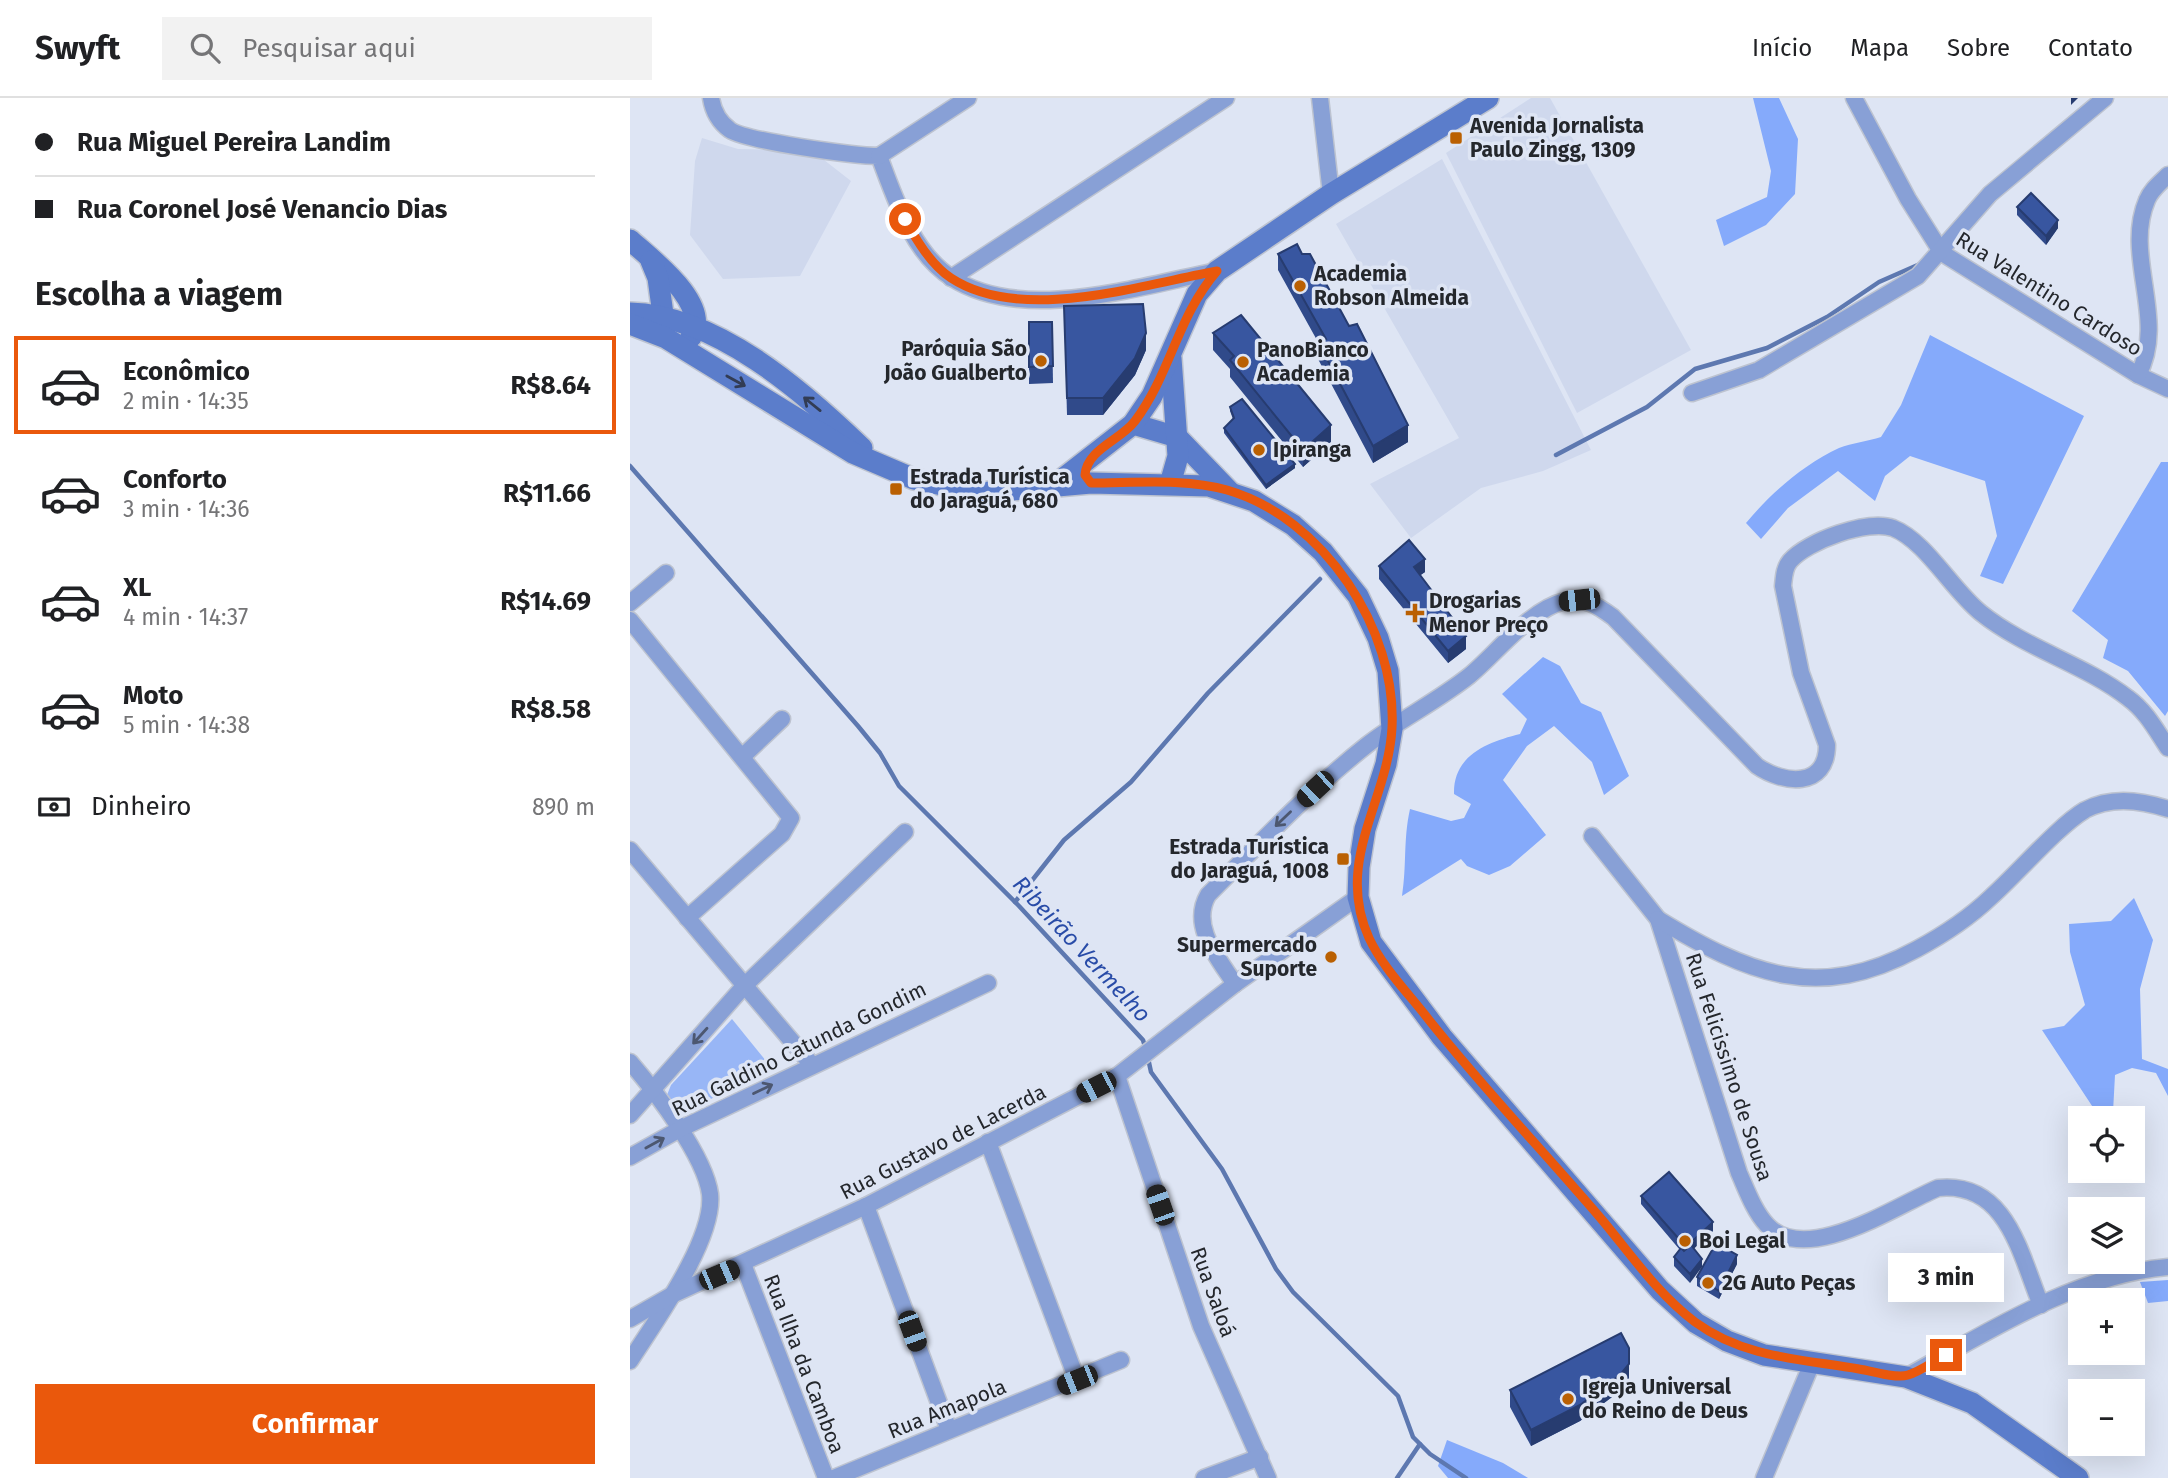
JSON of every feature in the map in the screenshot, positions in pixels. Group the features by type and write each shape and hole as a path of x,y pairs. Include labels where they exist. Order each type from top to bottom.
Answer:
{"main road":[{"path":"1049,489 1133,424 1152,396 1197,293 1217,271 1331,194 1488,98"},
{"path":"630,240 650,257 692,303 741,342 759,362 828,417 881,467"},
{"path":"650,257 658,278 663,316 672,342"},
{"path":"672,342 690,339 696,329 692,303"},
{"path":"630,313 663,316 696,329 759,362"},
{"path":"630,324 672,342 829,439 881,467 943,488 980,494 1091,483 1170,484 1229,491 1254,501 1293,525 1323,552 1352,586 1378,638 1388,671 1392,729 1386,764 1365,829 1358,897 1371,942 1401,985 1660,1290 1696,1323 1727,1341 1764,1355 1906,1377 1979,1407 2078,1478"},
{"path":"1170,356 1178,456 1170,484"},
{"path":"1133,424 1177,438 1229,491"},
{"path":"1091,458 1085,472 1091,483"}],"street":[{"path":"711,98 720,120 737,133 852,156 878,156 968,98"},
{"path":"951,278 1226,98"},
{"path":"1320,98 1331,194"},
{"name":"Rua Valentino Cardoso","path":"1854,98 1908,199 1942,253 2138,374 2149,363 2158,331 2143,235 2144,214 2147,200 2168,175"},
{"path":"1692,393 1759,370 1919,276 1942,253 1990,194 2105,98"},
{"path":"878,156 912,233 930,257 951,278 977,289 1026,301 1066,300 1217,271"},
{"path":"2138,374 2168,389"},
{"path":"1235,985 1204,934 1201,907 1208,895 1330,775 1392,729 1439,699 1544,612 1562,602 1579,600 1594,604 1613,617 1757,766 1772,776 1789,781 1805,779 1821,767 1827,757 1827,745 1801,673 1783,586 1784,572 1790,561 1802,551 1855,528 1879,524 1895,529 1912,541 1981,613 2040,652 2128,698 2143,710 2168,748"},
{"path":"630,603 666,573"},
{"path":"630,620 789,813 791,822 687,918"},
{"path":"742,757 782,719"},
{"path":"1658,919 1700,944 1760,969 1785,976 1825,979 1856,975 1899,959 1939,937 1980,907 2086,810 2125,800 2168,809"},
{"path":"630,1115 745,985 905,832"},
{"name":"Rua Felicissimo de Sousa","path":"1592,836 1658,919 1739,1173 1756,1210 1769,1227 1798,1240 1825,1238 1938,1188 1957,1186 1971,1190 1997,1209 2007,1224 2041,1305"},
{"path":"630,850 813,1065"},
{"name":"Rua Gustavo de Lacerda","path":"630,1319 672,1295 866,1206 1122,1073 1235,985 1358,897"},
{"name":"Rua Galdino Catunda Gondim","path":"630,1157 680,1129 988,983"},
{"path":"630,1062 653,1089 680,1129 710,1195 706,1224 691,1261 630,1361"},
{"name":"Rua Saloá","path":"1122,1073 1201,1326 1268,1478"},
{"path":"988,1142 1077,1380"},
{"path":"866,1206 949,1430"},
{"name":"Rua Ilha da Camboa","path":"743,1264 826,1478"},
{"path":"1906,1377 2041,1305 2145,1269 2168,1267"},
{"name":"Rua Amapola","path":"834,1478 1121,1360"},
{"path":"1764,1478 1812,1363"},
{"path":"1205,1478 1260,1457"}],"shaded area":[{"path":"1531,98 1550,98 1691,350 1577,413 1446,153"},
{"path":"1753,98 1779,98 1798,139 1795,194 1766,225 1724,246 1716,220 1767,197 1771,171"},
{"path":"702,138 738,149 795,150 819,156 851,181 800,276 723,279 690,235 695,161"},
{"path":"1442,159 1591,450 1543,471 1481,488 1411,538 1370,484 1459,438 1336,224"},
{"path":"1930,335 2084,416 2003,584 1980,576 1997,536 1985,481 1910,456 1885,476 1875,501 1838,471 1788,508 1761,539 1746,523 1788,481 1839,448 1881,437 1901,405"},
{"path":"2161,462 2168,462 2168,711 2165,716 2128,671 2103,658 2108,640 2072,611"},
{"path":"1543,657 1560,666 1581,703 1601,712 1629,776 1604,795 1592,762 1554,726 1527,746 1503,780 1546,835 1510,866 1489,875 1467,866 1461,859 1402,896 1410,809 1451,821 1464,818 1471,804 1454,794 1459,769 1475,752 1485,746 1520,734 1527,719 1502,694"},
{"path":"2134,898 2153,940 2140,989 2142,1059 2168,1069 2168,1096 2156,1073 2132,1068 2115,1075 2113,1106 2092,1106 2042,1030 2064,1026 2085,1005 2070,952 2069,924 2111,921"},
{"path":"732,1019 770,1066 686,1113 670,1105 667,1095 671,1085"},
{"path":"2168,1280 2168,1301 2148,1303 2145,1288 2140,1282"},
{"path":"1447,1440 1503,1463 1528,1478 1448,1478 1438,1466"}],"building":[{"path":"2031,193 2058,220 2046,236 2017,207"},
{"path":"1297,244 1302,254 1310,254 1349,326 1357,324 1408,425 1373,446 1318,342 1326,339 1278,254"},
{"path":"1143,304 1146,333 1135,358 1103,398 1067,398 1064,306"},
{"path":"1241,315 1331,425 1303,450 1230,360 1234,356 1213,333"},
{"name":"Paróquia São João Gualberto","path":"1029,322 1052,322 1053,366 1029,367"},
{"name":"Ipiranga","path":"1242,399 1295,464 1266,485 1224,428 1234,418 1230,407"},
{"path":"1409,540 1425,559 1414,567 1466,636 1448,651 1379,566"},
{"path":"1669,1172 1713,1222 1686,1247 1641,1196"},
{"path":"1716,1243 1737,1255 1719,1291 1697,1277"},
{"path":"1691,1245 1702,1259 1690,1274 1674,1257 1681,1248 1684,1251"},
{"name":"Igreja Universal do Reino de Deus","path":"1621,1333 1629,1348 1629,1364 1620,1375 1580,1405 1531,1430 1510,1390"}],"waterway":[{"path":"1556,455 1647,407 1695,369 1767,348 1827,317 1879,282 1920,264"},
{"name":"Ribeirão Vermelho","path":"630,466 858,726 880,753 899,786 1019,906 1143,1040 1146,1050"},
{"path":"1015,902 1064,840 1131,782 1208,693 1320,579"},
{"name":"Ribeirão Vermelho","path":"1148,1058 1151,1072 1222,1169 1276,1269 1293,1292 1398,1396 1413,1437 1430,1454 1466,1478"},
{"path":"1397,1478 1420,1444"}],"place":[{"name":"Avenida Jornalista Paulo Zingg, 1309","path":"1456,138"},
{"name":"Academia Robson Almeida","path":"1300,286"},
{"name":"Paróquia São João Gualberto","path":"1041,361"},
{"name":"PanoBianco Academia","path":"1243,362"},
{"name":"Ipiranga","path":"1259,450"},
{"name":"Estrada Turística do Jaraguá, 680","path":"896,489"},
{"name":"Drogarias Menor Preço","path":"1415,613"},
{"name":"Estrada Turística do Jaraguá, 1008","path":"1343,859"},
{"name":"Supermercado Suporte","path":"1331,957"},
{"name":"Boi Legal","path":"1685,1241"},
{"name":"2G Auto Peças","path":"1708,1283"},
{"name":"Igreja Universal do Reino de Deus","path":"1568,1399"}],"route":[{"path":"905,219 930,257 951,278 977,289 1026,301 1066,300 1217,271 1197,293 1152,396 1133,424 1091,458 1085,475 1091,483 1209,486 1254,501 1293,525 1323,552 1358,596 1378,638 1388,671 1392,729 1386,764 1365,829 1359,867 1358,897 1363,922 1371,942 1401,985 1513,1121 1660,1290 1696,1323 1727,1341 1764,1355 1906,1377 1946,1355"}]}
